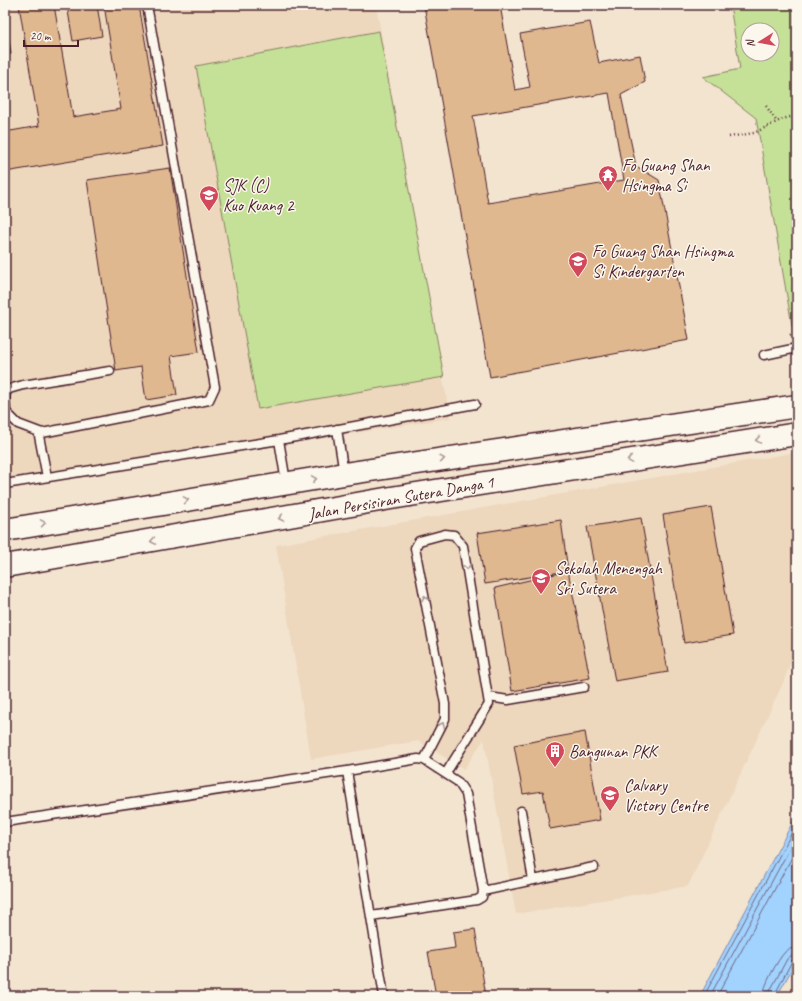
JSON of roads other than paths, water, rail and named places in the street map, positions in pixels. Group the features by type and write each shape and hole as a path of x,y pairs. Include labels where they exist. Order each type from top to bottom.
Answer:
{"main road":[{"name":"Jalan Persisiran Sutera Danga 1","path":"5,530 286,483 797,406"},
{"name":"Jalan Persisiran Sutera Danga 1","path":"5,566 399,497 797,434"}],"lane":[{"path":"110,371 23,385 9,389 5,394 6,412 18,424 42,433 209,400 215,387 148,5"},
{"path":"764,355 797,348"},
{"path":"5,484 279,440 475,404"},
{"path":"337,429 344,474"},
{"path":"42,433 39,436 48,477"},
{"path":"279,440 286,483"},
{"path":"424,760 445,719 445,704 415,548 419,541 445,534 454,535 463,546 490,697 489,704 446,773"},
{"path":"490,697 508,700 584,687"},
{"path":"5,822 418,759 424,760 458,782 466,794 483,891 482,897 477,900 371,916"},
{"path":"347,771 384,996"},
{"path":"521,811 533,880"},
{"path":"483,891 594,867"}],"water":[{"path":"797,814 797,960 777,996 700,996"}],"place":[{"name":"Fo Guang Shan Hsingma Si","path":"608,192"},
{"name":"SJK (C) Kuo Kuang 2","path":"209,212"},
{"name":"Fo Guang Shan Hsingma Si Kindergarten","path":"578,278"},
{"name":"Sekolah Menengah Sri Sutera","path":"541,595"},
{"name":"Bangunan PKK","path":"555,768"},
{"name":"Calvary Victory Centre","path":"610,812"}]}
